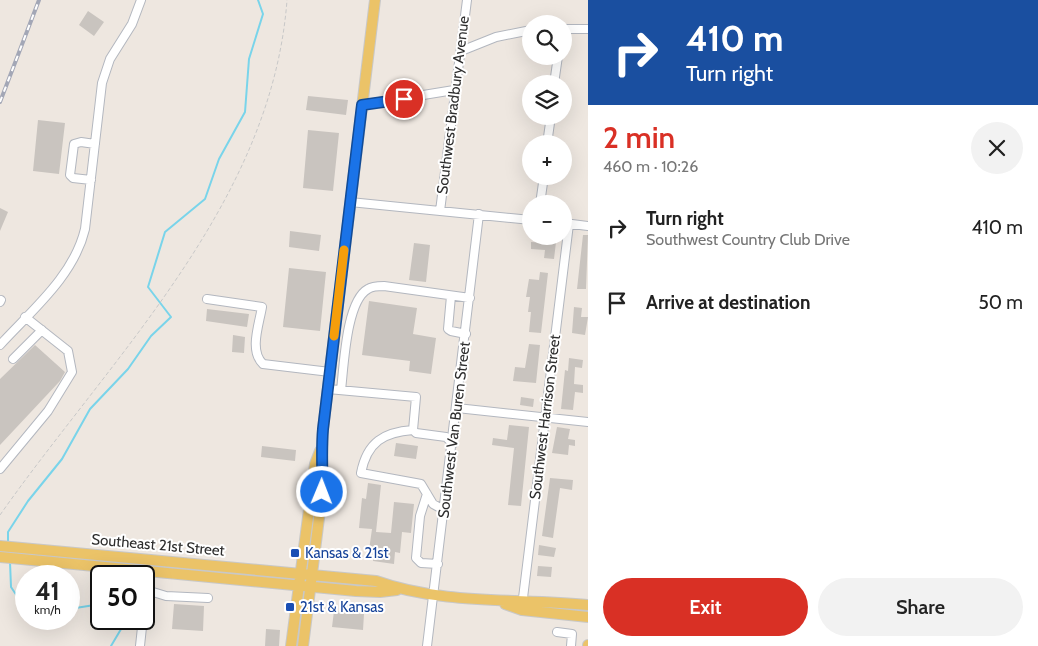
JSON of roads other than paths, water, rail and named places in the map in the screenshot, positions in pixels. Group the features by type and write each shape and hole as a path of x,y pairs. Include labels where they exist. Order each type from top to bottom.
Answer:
{"main road":[{"path":"303,646 323,474 321,450 375,0"},
{"path":"291,646 315,464 321,450"},
{"name":"Southeast 21st Street","path":"0,546 376,582 399,590"},
{"name":"Southeast 21st Street","path":"0,557 380,592 399,590"},
{"path":"399,590 502,602 588,617"},
{"path":"522,606 588,605"}],"street":[{"path":"0,345 3,336 25,317 65,274 80,249 85,229 105,71 114,52 132,24 141,0"},
{"name":"Southwest Bradbury Avenue","path":"440,211 467,0"},
{"path":"572,30 588,29"},
{"path":"461,51 496,37 522,32"},
{"path":"362,105 454,90"},
{"path":"91,180 73,178 70,175 74,144 81,142 95,144"},
{"path":"350,202 522,219"},
{"name":"Southwest Van Buren Street","path":"427,646 453,444 479,214"},
{"path":"572,224 588,226"},
{"name":"Southwest Harrison Street","path":"522,606 546,418 565,245"},
{"path":"342,390 349,326 363,292 370,287 384,286 470,298"},
{"path":"451,296 448,328 451,331 466,334"},
{"path":"207,300 262,307 255,351 258,359 263,364 330,372"},
{"path":"0,469 48,411 72,372 68,351 25,317"},
{"path":"13,359 42,330"},
{"path":"328,389 416,397 413,430"},
{"path":"457,408 588,422"},
{"path":"444,510 434,504 421,484 361,473 364,458 376,442 394,432 413,430 416,433 446,437 453,444"},
{"path":"427,494 420,516 416,558 421,563 438,564"},
{"path":"140,646 145,596 153,592 166,596 208,598"},
{"path":"557,632 572,634 572,646"}],"waterway":[{"path":"8,544 8,532 28,501 62,459 90,409 128,369 151,336 171,317 148,287 165,232 205,199 219,159 245,112 249,59 263,14 258,0"},
{"path":"10,562 11,587 15,593"},
{"path":"80,607 90,606"},
{"path":"111,646 120,630"}],"railway":[{"path":"0,102 39,0"}],"place":[{"name":"Kansas & 21st","path":"295,553"},
{"name":"21st & Kansas","path":"290,607"}]}
